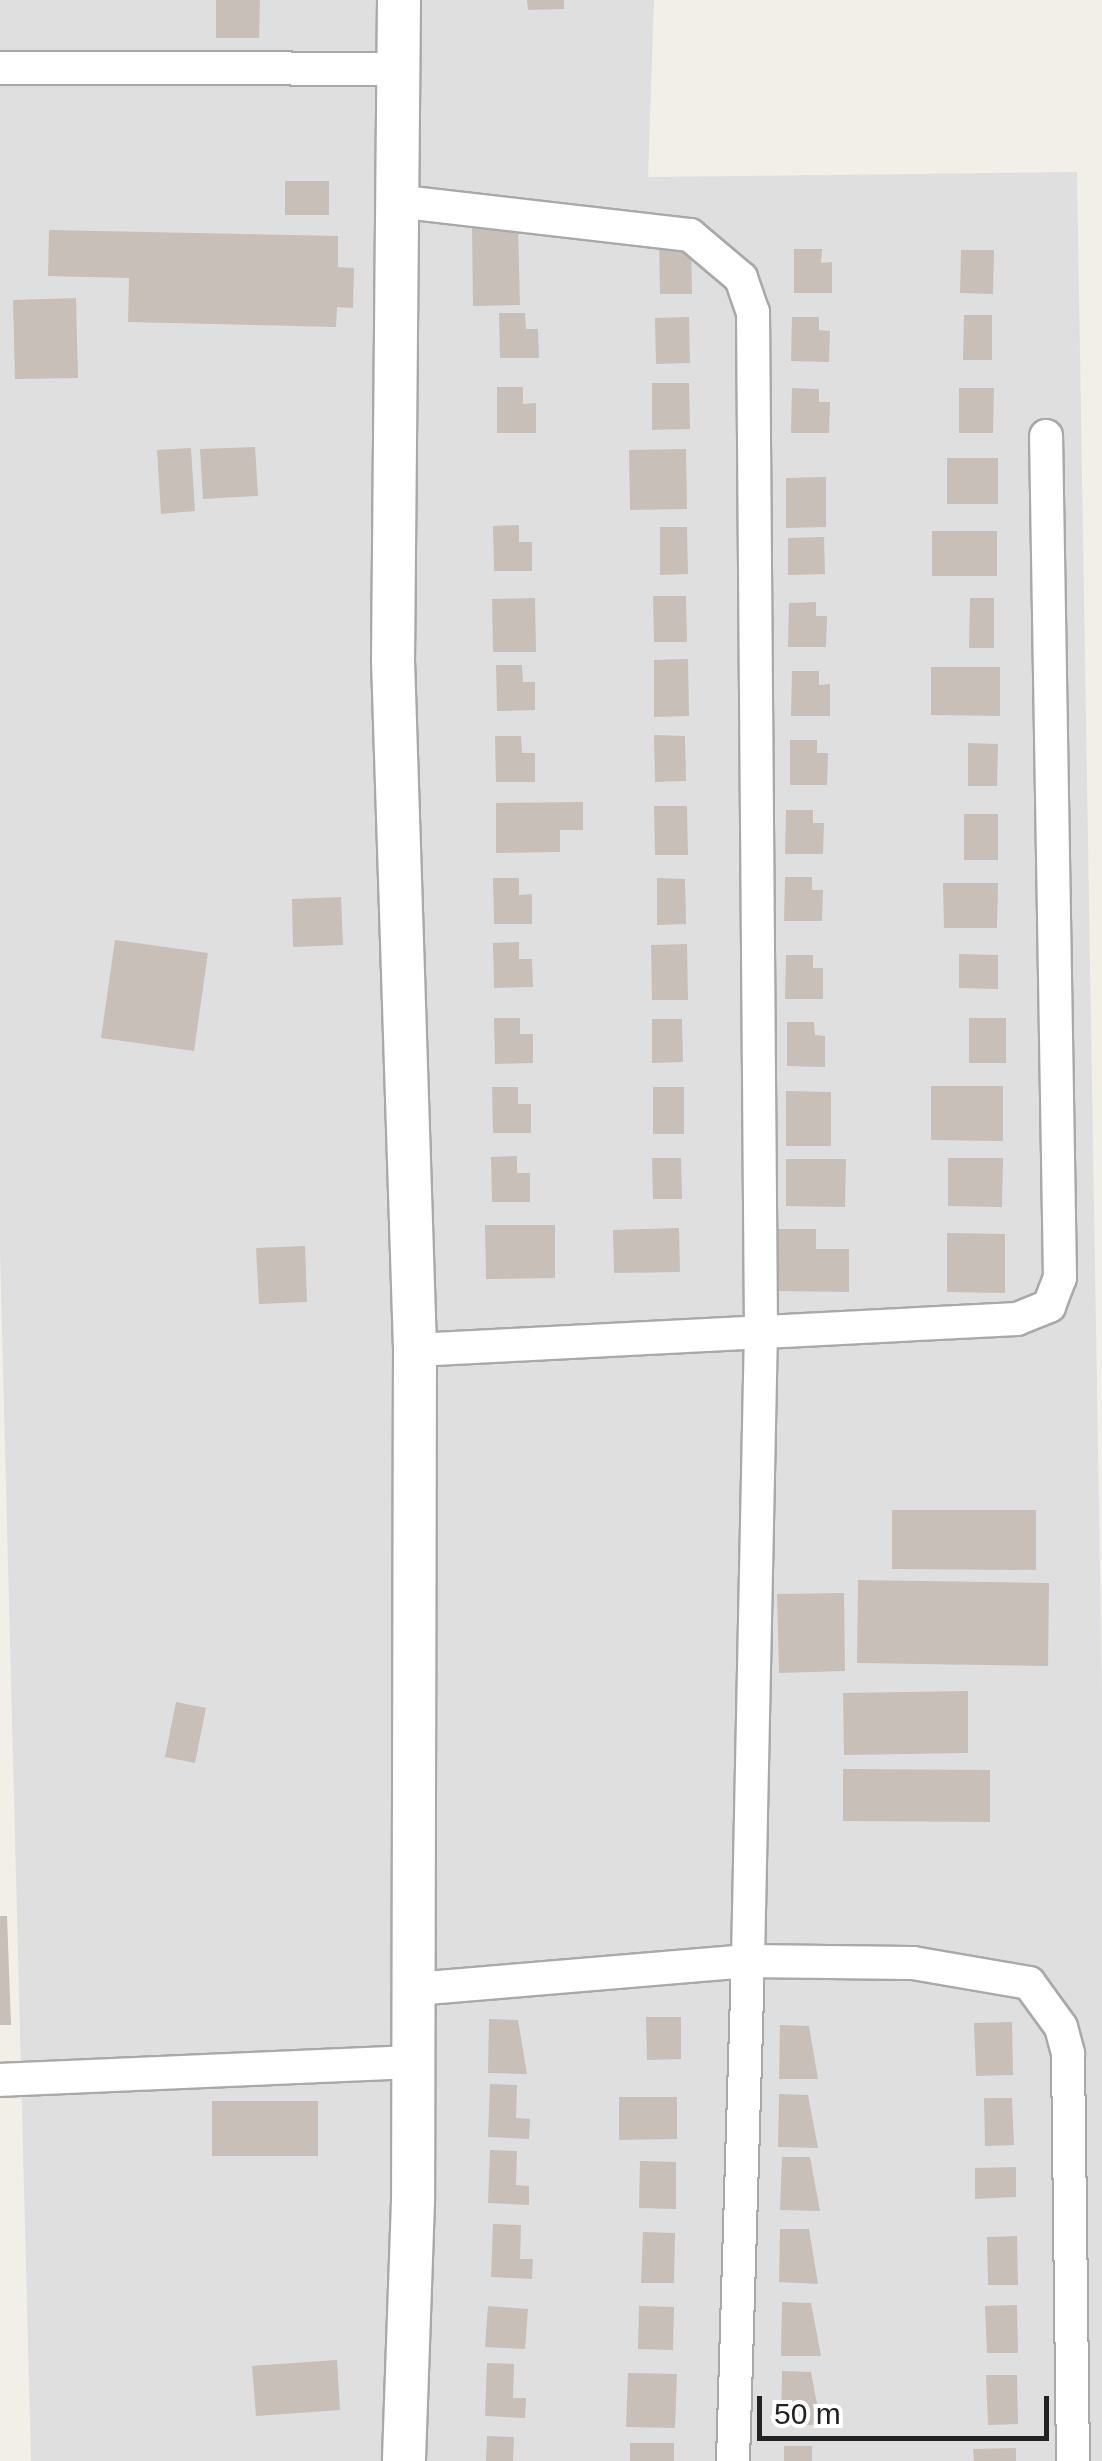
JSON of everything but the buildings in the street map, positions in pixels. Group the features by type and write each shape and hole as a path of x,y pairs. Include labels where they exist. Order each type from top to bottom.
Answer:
{"street":[{"path":"399,0 393,680 415,1350 414,2062 404,2461"},
{"path":"0,68 399,69"},
{"path":"395,201 690,234 740,278 753,312 761,1330 733,2461"},
{"path":"415,1350 1026,1317 1049,1306 1060,1278 1046,436"},
{"path":"414,1989 748,1962 912,1964 1029,1983 1062,2027 1068,2054 1073,2461"},
{"path":"0,2080 414,2062"}],"shaded area":[{"path":"0,0 654,0 648,177 1077,172 1102,1693 1102,2461 31,2461 0,1251"}]}
